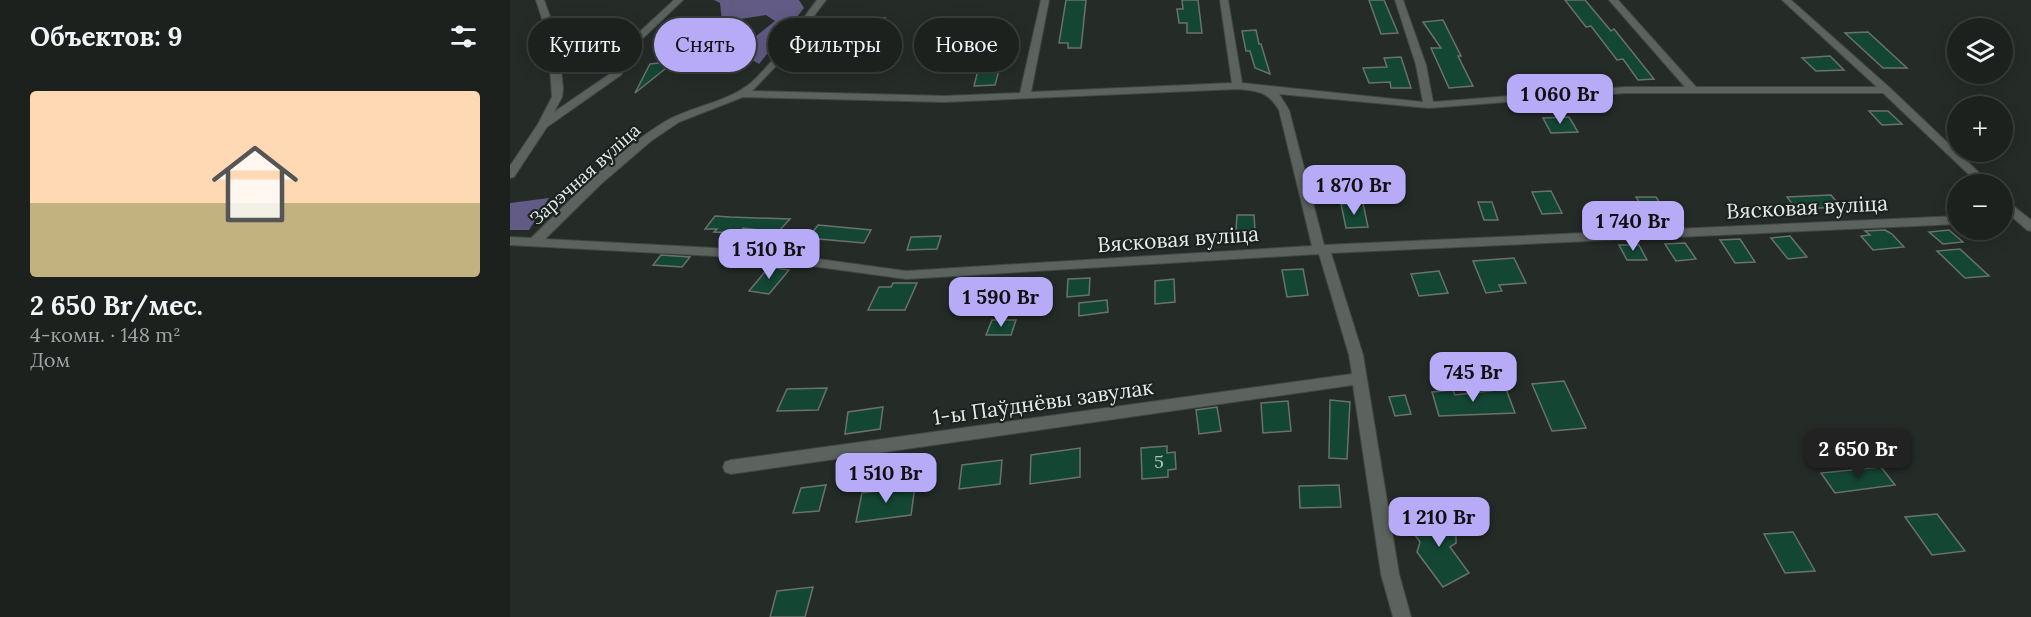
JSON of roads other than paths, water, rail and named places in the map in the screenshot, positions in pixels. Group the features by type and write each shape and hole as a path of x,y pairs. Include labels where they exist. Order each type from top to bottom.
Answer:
{"street":[{"path":"510,175 543,125 557,97 553,38 540,0"},
{"path":"543,125 618,73 636,40 679,0"},
{"name":"Зарэчная вуліца","path":"534,242 635,147 664,126 683,115 741,94 756,83 822,0"},
{"path":"1025,95 1045,0"},
{"path":"1224,0 1237,86"},
{"path":"1399,0 1421,65 1429,105"},
{"path":"1613,0 1693,90"},
{"path":"1786,0 1974,174"},
{"path":"741,94 945,99 1237,86 1429,105 1625,90 1886,90"},
{"path":"1253,87 1271,93 1279,100 1284,110 1360,378 1390,574 1402,617"},
{"path":"1284,110 1308,93"},
{"path":"2013,211 2031,227"},
{"path":"2013,217 2019,217"},
{"name":"Вясковая вуліца","path":"510,241 752,254 906,275 1322,249 1947,221"},
{"name":"1-ы Паўднёвы завулак","path":"731,467 1360,378"}],"waterway":[{"path":"731,0 734,14"}]}
